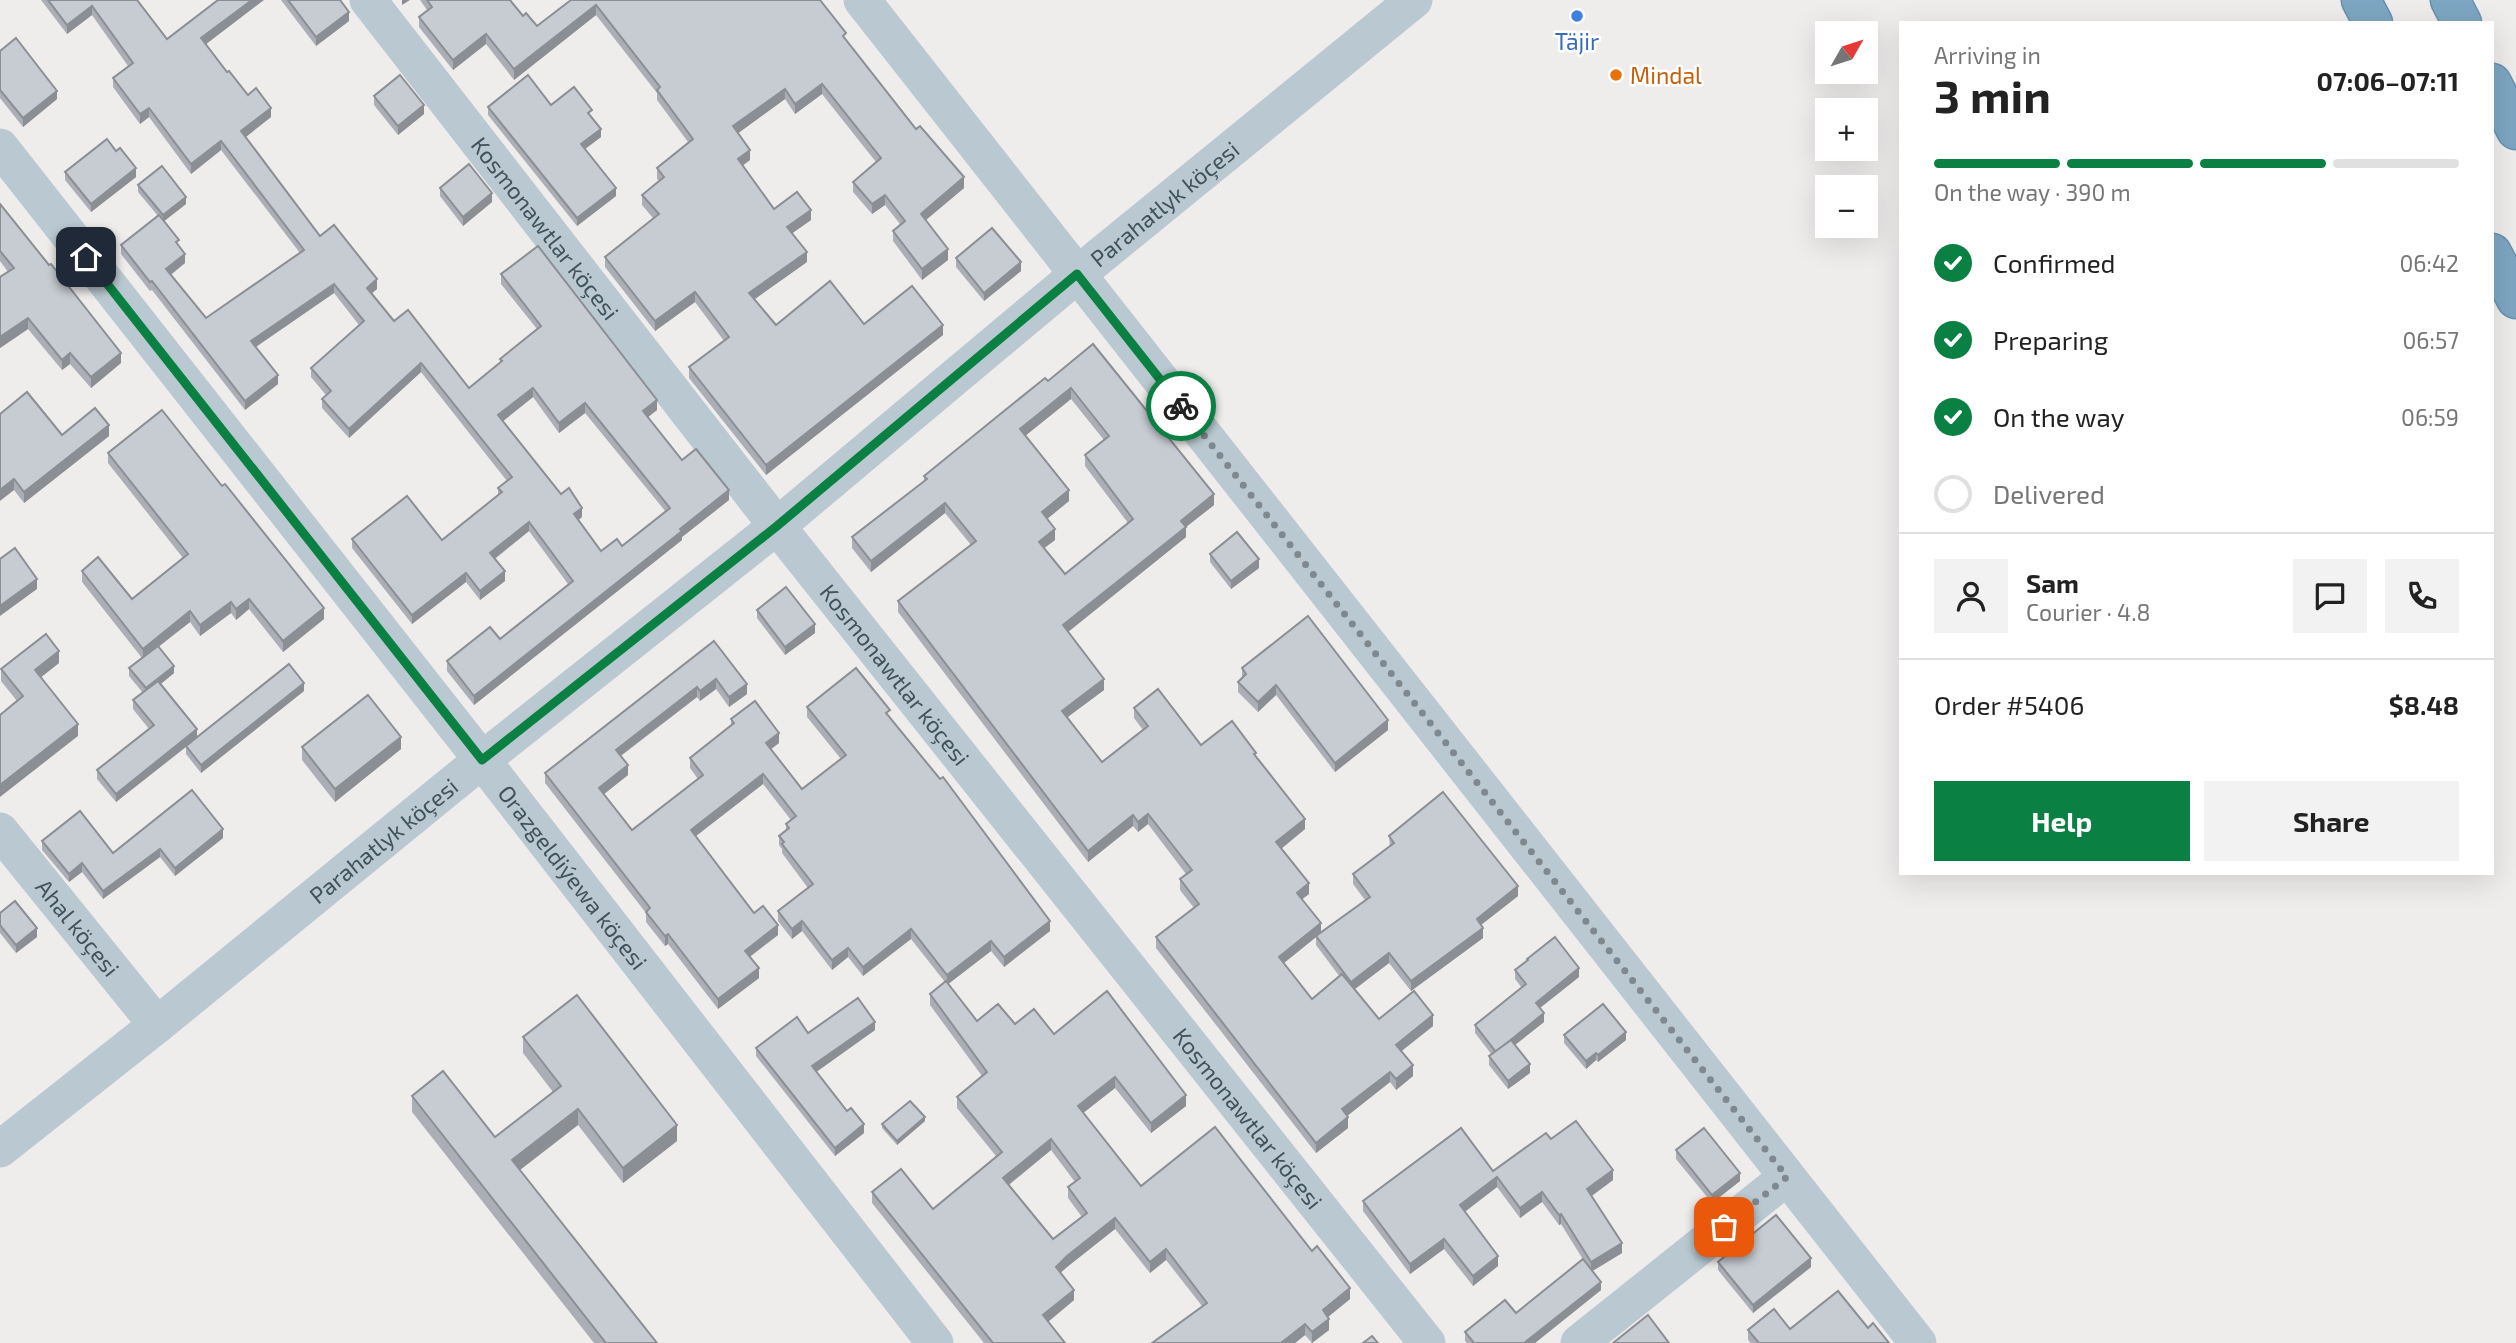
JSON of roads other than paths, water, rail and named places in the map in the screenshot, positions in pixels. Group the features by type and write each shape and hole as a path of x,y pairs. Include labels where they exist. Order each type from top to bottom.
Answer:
{"highway":[{"path":"2361,0 2372,21"},
{"path":"2450,0 2461,21"},
{"path":"2494,87 2516,130"},
{"path":"2494,257 2516,299"}],"street":[{"name":"Kosmonawtlar köçesi","path":"368,0 777,526 1427,1343"},
{"path":"862,0 1918,1343"},
{"name":"Parahatlyk köçesi","path":"0,1149 777,526 1077,274 1414,0"},
{"name":"Orazgeldiýewa köçesi","path":"0,147 482,760 934,1343"},
{"name":"Ahal köçesi","path":"0,831 157,1025"},
{"path":"1579,1343 1787,1177"}],"place":[{"name":"Täjir","path":"1577,16"},
{"name":"Mindal","path":"1616,75"}]}
